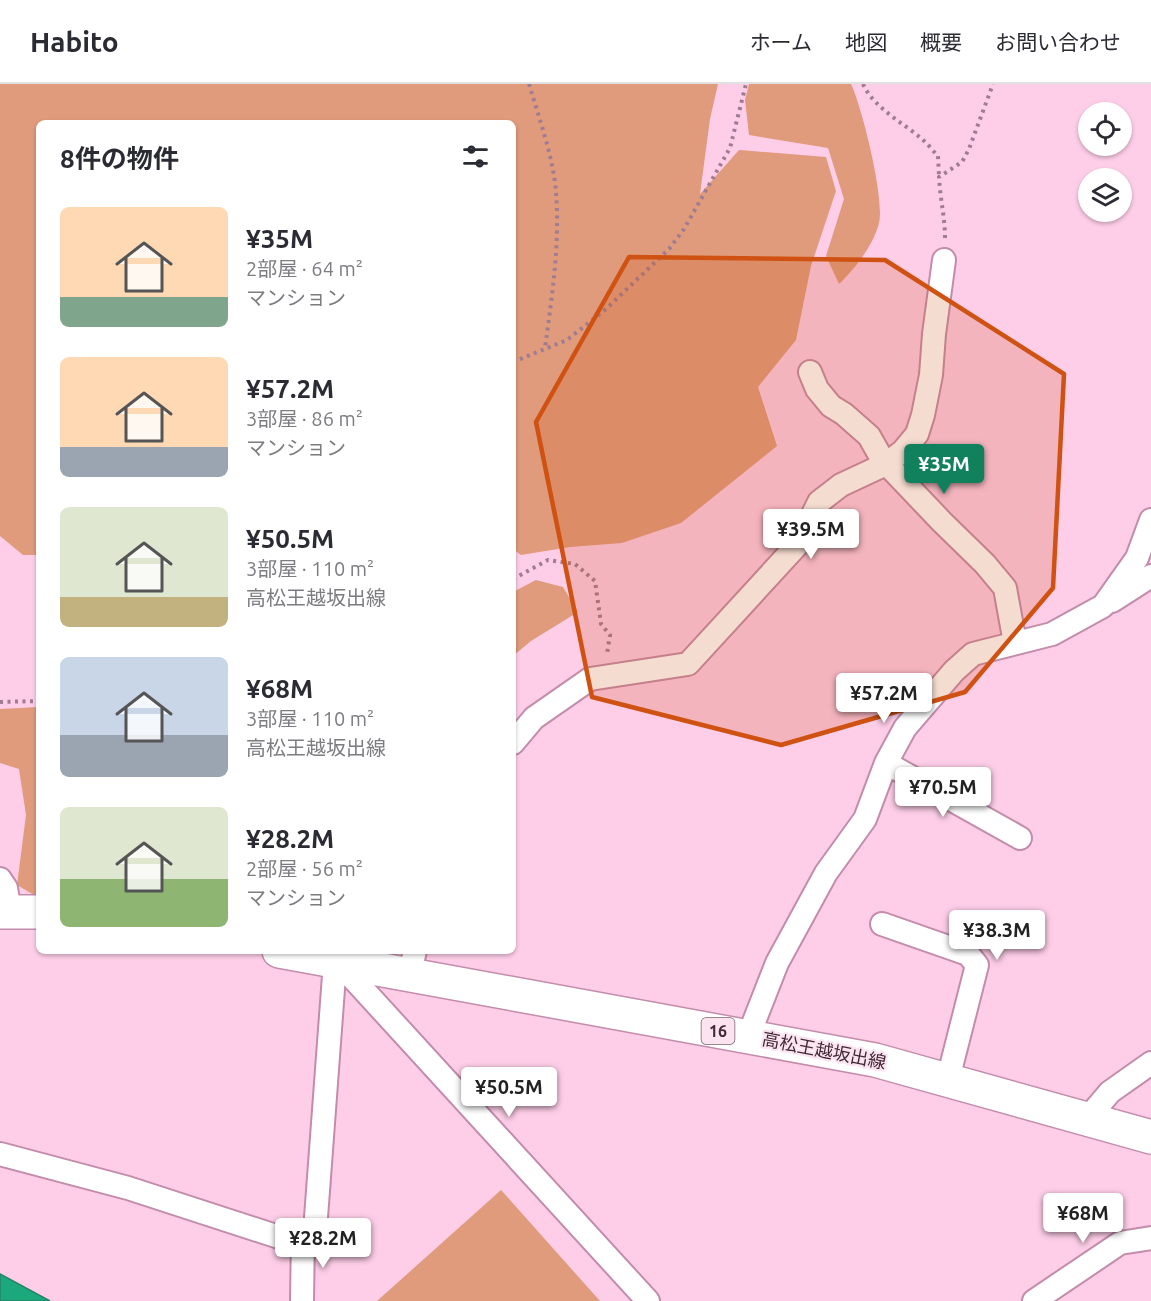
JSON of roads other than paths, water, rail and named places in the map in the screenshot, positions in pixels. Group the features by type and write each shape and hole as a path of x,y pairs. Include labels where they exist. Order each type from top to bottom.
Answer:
{"main road":[{"name":"高松王越坂出線","path":"295,954 337,962 412,963 748,1037 875,1060 1151,1137"}],"street":[{"path":"516,739 534,718 590,679 688,664 799,543 819,502 841,485 886,464 903,451 917,434 923,416 931,375 933,334 945,260"},
{"path":"810,372 817,389 831,406 870,436 886,464 985,564 1005,588 1015,643"},
{"path":"1103,606 1149,537"},
{"path":"748,1037 777,963 826,873 866,819 886,763 905,728 954,671 973,654 1052,634 1151,576"},
{"path":"886,763 1020,838"},
{"path":"0,879 16,912"},
{"path":"882,924 968,954 977,965 948,1079"},
{"path":"0,1154 128,1188 285,1239 315,1231 337,962"},
{"path":"337,962 648,1301"},
{"path":"1087,1119 1110,1092 1151,1063"},
{"path":"302,1301 303,1236"},
{"path":"1034,1301 1120,1244 1151,1238"}]}
